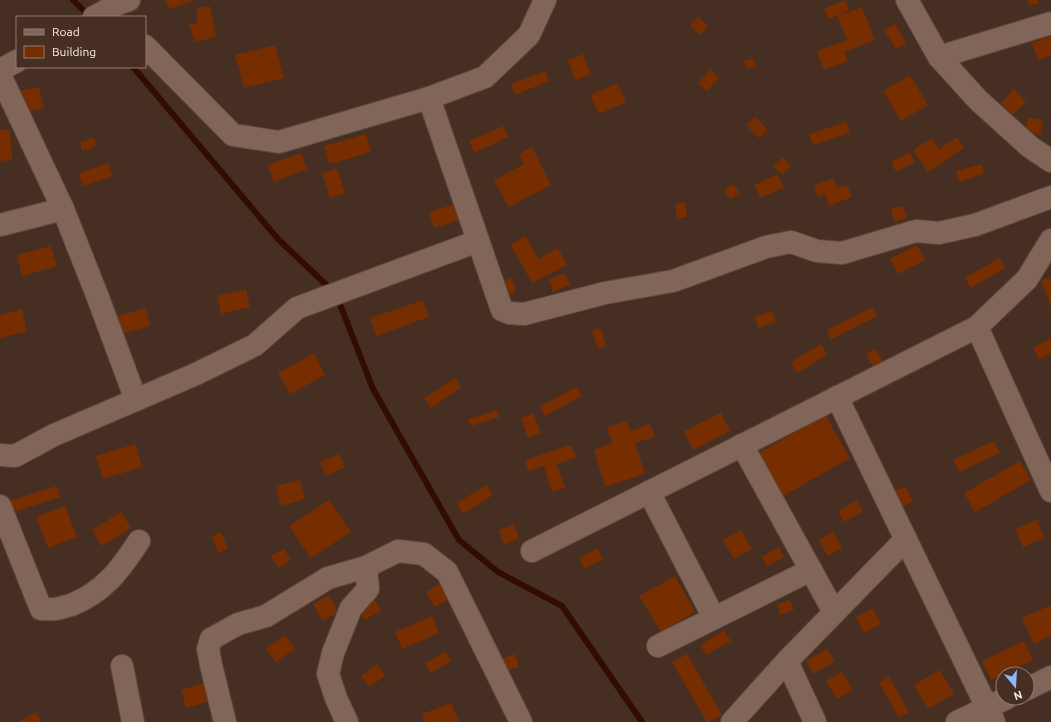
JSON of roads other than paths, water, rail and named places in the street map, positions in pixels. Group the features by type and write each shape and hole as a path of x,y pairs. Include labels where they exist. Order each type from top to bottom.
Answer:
{"street":[{"path":"105,11 129,0"},
{"path":"146,47 233,135 279,142 429,98 485,77 529,35 545,0"},
{"path":"907,0 939,57 978,100 1030,147 1051,161"},
{"path":"939,57 1051,23"},
{"path":"0,70 16,62"},
{"path":"0,75 63,209 136,400"},
{"path":"429,98 502,310 509,313 524,314 605,293 673,281 766,247 791,242 817,251 842,253 916,231 939,233 975,225 1051,196"},
{"path":"0,224 63,209"},
{"path":"532,551 977,326 1027,279 1051,240"},
{"path":"0,455 15,456 54,435 196,374 255,345 297,308 478,241"},
{"path":"977,326 1051,491"},
{"path":"837,397 991,715"},
{"path":"742,445 834,612"},
{"path":"649,492 714,618"},
{"path":"0,506 41,610 55,610 83,600 104,586 123,565 139,541"},
{"path":"732,722 787,661 906,539"},
{"path":"225,722 208,649 211,639 238,624 266,616 328,578 366,567 398,551 424,554 447,572 521,722"},
{"path":"347,722 336,698 328,674 333,652 351,608 368,589 366,567"},
{"path":"658,646 811,570"},
{"path":"787,661 815,722"},
{"path":"122,666 133,722"},
{"path":"1035,685 1051,677"},
{"path":"957,722 991,715 999,706"}],"waterway":[{"path":"73,0 89,16"},
{"path":"134,68 278,239 336,294 373,389 459,540 498,572 562,606 642,722"}]}
